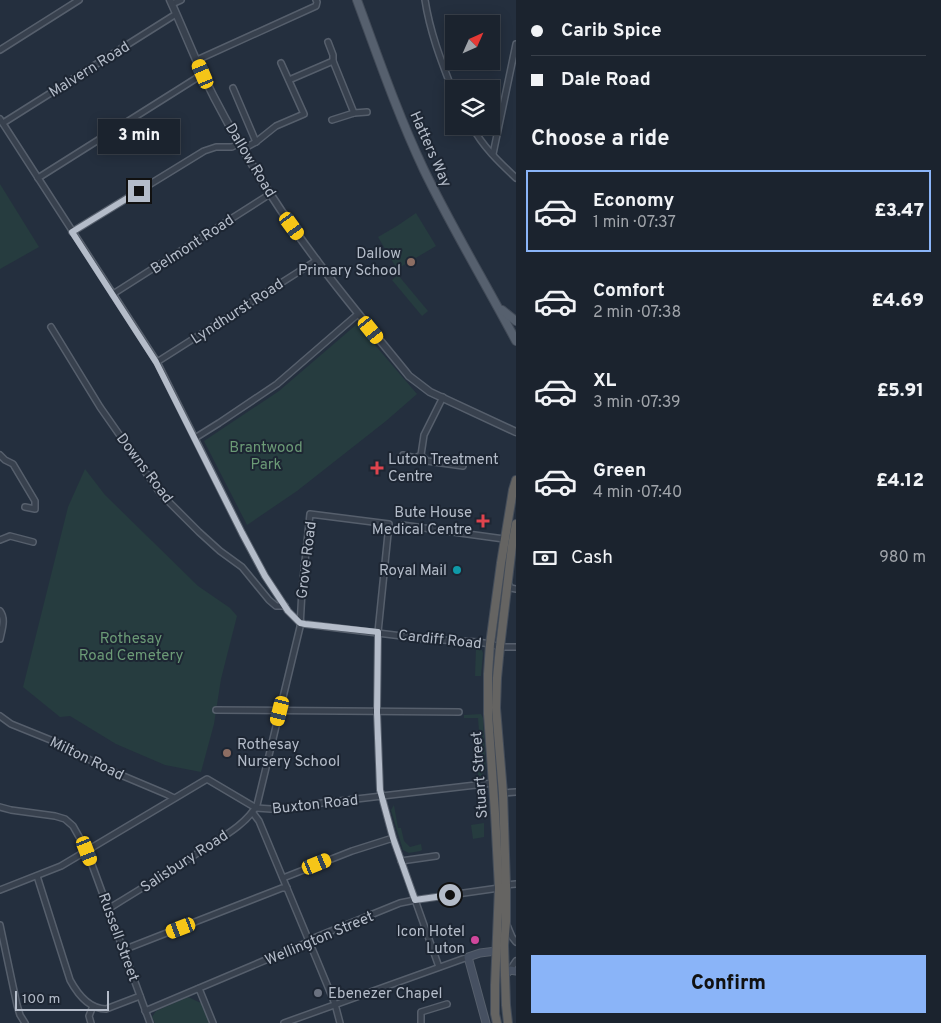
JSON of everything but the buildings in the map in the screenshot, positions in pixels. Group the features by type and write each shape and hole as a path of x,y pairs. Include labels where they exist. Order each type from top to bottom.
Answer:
{"highway":[{"name":"Stuart Street","path":"508,1023 506,1005 510,972 504,945 506,922 493,783 488,714 488,674 490,644 504,539 516,480"},
{"name":"Stuart Street","path":"497,1023 495,985 502,887 503,792 496,708 497,678 516,524"}],"main road":[{"name":"Hatters Way","path":"357,0 387,81 424,168 452,226 516,341"},
{"name":"Hatters Way","path":"496,303 516,321"},
{"path":"486,1023 468,957 480,952 496,951"}],"street":[{"path":"0,50 78,0"},
{"path":"171,2 181,0"},
{"path":"425,0 427,15 440,60 448,80"},
{"name":"Dallow Road","path":"171,2 203,74 270,194 358,314 409,376 430,392 516,432"},
{"path":"197,60 316,3"},
{"name":"Malvern Road","path":"1,121 176,14"},
{"path":"328,42 333,55 333,61 354,113"},
{"path":"493,154 516,44"},
{"path":"289,80 333,61"},
{"path":"72,232 204,151 216,147 242,146 256,142 276,126 304,114 281,63"},
{"path":"38,178 203,74"},
{"path":"233,88 256,142"},
{"path":"332,120 354,113 367,112"},
{"path":"1,121 156,362 265,576 285,606 300,623 259,802 254,811"},
{"path":"479,135 493,154 516,178"},
{"name":"Belmont Road","path":"113,294 270,194"},
{"name":"Lyndhurst Road","path":"156,362 317,260"},
{"path":"194,438 278,384 358,314"},
{"name":"Downs Road","path":"51,327 100,408 160,493 220,551 242,567 269,600 276,606 285,606"},
{"path":"421,455 424,435 442,397"},
{"path":"0,455 13,464 35,500 35,509"},
{"path":"403,455 415,458 421,455"},
{"path":"421,455 427,461 463,466"},
{"path":"25,507 42,511"},
{"name":"Grove Road","path":"300,623 310,514 389,524 378,632"},
{"path":"402,525 504,539"},
{"path":"0,540 10,536 33,542"},
{"path":"508,584 511,588 516,589"},
{"path":"0,611 4,616 0,638"},
{"name":"Cardiff Road","path":"300,623 426,639 478,642 500,647 516,647"},
{"path":"378,632 377,712 381,797 393,838 439,966"},
{"path":"216,710 459,712"},
{"name":"Milton Road","path":"0,716 11,724 58,743 110,770 174,798"},
{"path":"0,890 61,866 207,779 254,811 335,1004 340,1023"},
{"name":"Buxton Road","path":"254,811 493,783"},
{"path":"503,792 516,792"},
{"name":"Russell Street","path":"0,807 55,816 73,826 87,851 150,1023"},
{"name":"Salisbury Road","path":"108,909 211,844 240,824 254,811"},
{"path":"283,878 352,851 393,838"},
{"path":"401,861 436,856"},
{"path":"36,876 70,980 85,1000 93,1006 106,1009 140,996"},
{"name":"Wellington Street","path":"145,1011 400,903 516,884"},
{"path":"123,950 282,888 287,888"},
{"path":"506,922 516,942"},
{"path":"0,926 17,1005 25,1023"},
{"path":"284,1023 468,957"},
{"path":"510,972 516,961"},
{"path":"198,989 213,1023"},
{"path":"421,1023 421,1012 447,1004"},
{"path":"91,1023 89,1016 93,1006"}],"green space":[{"path":"0,184 39,247 0,269"},
{"path":"416,213 436,246 397,269 378,237"},
{"path":"398,275 428,311 422,316 392,280"},
{"name":"Brantwood Park","path":"357,324 417,394 386,421 297,491 247,525 204,441 279,391"},
{"name":"Rothesay Road Cemetery","path":"85,469 105,495 198,586 230,608 237,616 221,679 214,724 201,772 165,765 116,744 70,716 60,717 23,687 68,507"},
{"path":"476,647 481,648 483,653 481,676 475,676"},
{"path":"481,714 483,718 486,770 478,778 478,771 482,770 478,718 464,718 464,715"},
{"path":"394,805 398,828 401,828 404,841 410,847 421,844 422,850 409,853 403,850 391,810"},
{"path":"484,823 484,837 473,839 471,825"},
{"path":"188,997 201,1003 210,1023 155,1023 152,1017 156,1011"}],"place":[{"name":"Dallow Primary School","path":"411,262"},
{"name":"Luton Treatment Centre","path":"377,468"},
{"name":"Bute House Medical Centre","path":"483,521"},
{"name":"Royal Mail","path":"457,570"},
{"name":"Rothesay Nursery School","path":"227,753"},
{"name":"Icon Hotel Luton","path":"475,940"},
{"name":"Ebenezer Chapel","path":"318,993"}],"route":[{"path":"139,191 72,232 156,362 242,533 265,576 288,611 300,623 378,632 378,759 380,790 386,815 415,900 450,895"}]}
